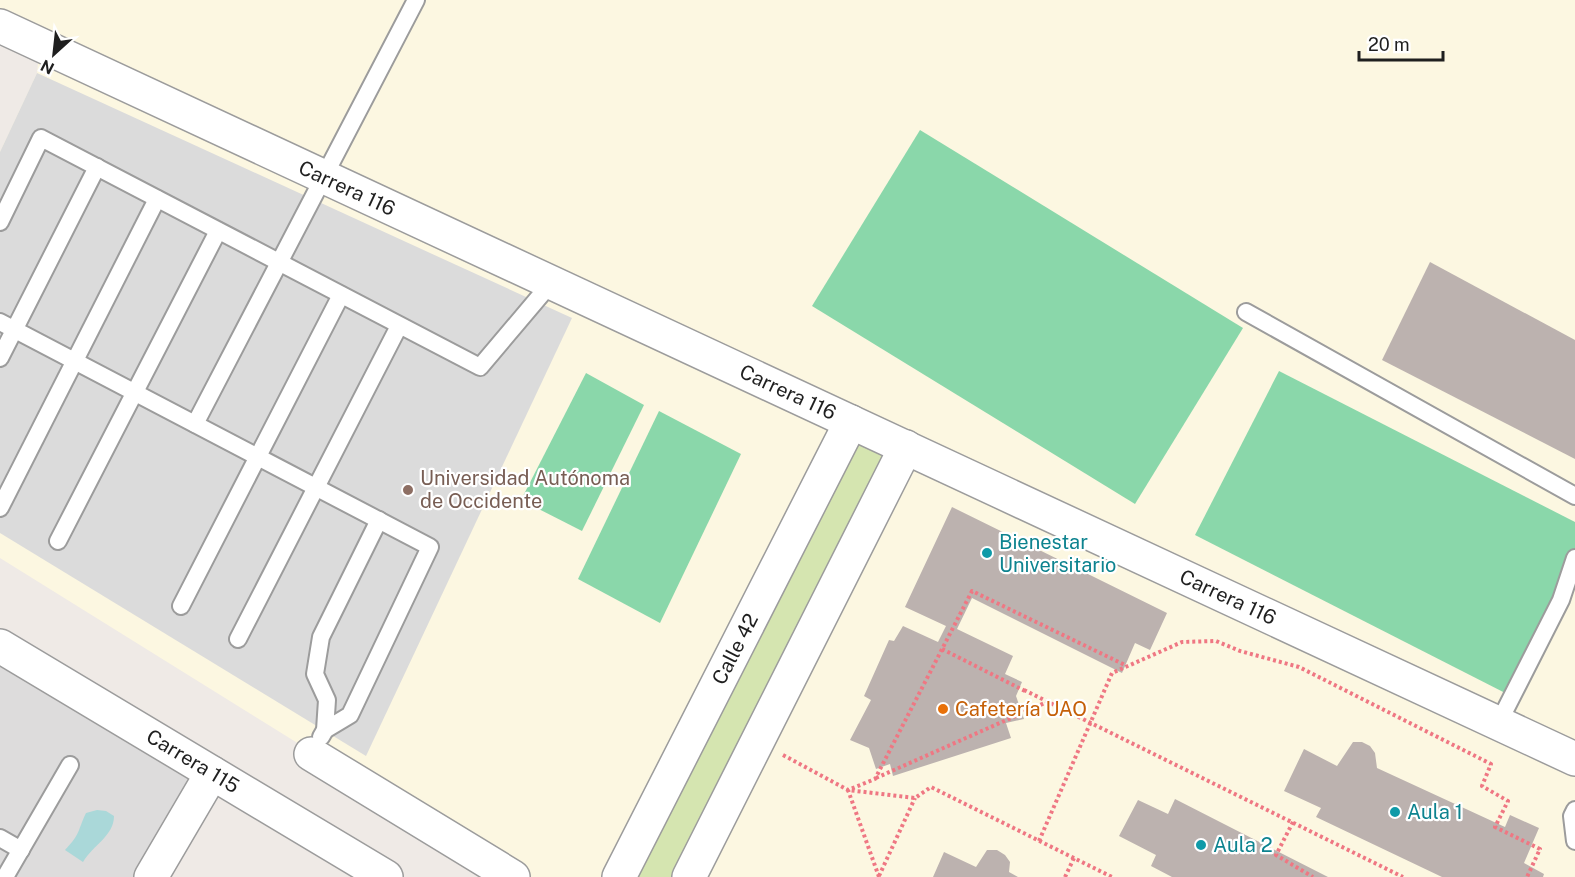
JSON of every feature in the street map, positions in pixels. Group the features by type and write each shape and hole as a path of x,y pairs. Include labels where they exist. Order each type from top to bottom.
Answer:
{"street":[{"name":"Carrera 116","path":"0,26 1575,759"},
{"name":"Calle 42","path":"619,877 851,422"},
{"path":"689,877 906,447"},
{"name":"Carrera 115","path":"0,646 386,877"},
{"path":"318,742 513,877"},
{"path":"151,877 212,773"}],"lane":[{"path":"195,424 416,0"},
{"path":"0,222 41,138 480,367 551,283"},
{"path":"0,358 7,326 97,167"},
{"path":"0,508 158,199"},
{"path":"58,541 218,231"},
{"path":"181,606 341,295"},
{"path":"1246,312 1575,496"},
{"path":"7,326 430,547 350,715 318,742"},
{"path":"238,639 399,326"},
{"path":"318,742 327,700 315,674 321,637 379,520"},
{"path":"1498,724 1561,600 1575,558"},
{"path":"5,877 70,765"},
{"path":"1575,810 1572,816 1575,841"},
{"path":"0,838 21,850"}],"path":[{"path":"875,779 972,591 1126,665"},
{"path":"1039,841 1112,673 1182,642 1216,641 1240,651 1299,667 1491,764 1482,786 1508,801 1495,827 1540,849 1527,877"},
{"path":"942,649 1403,877"},
{"path":"848,790 1048,702"},
{"path":"781,754 848,790 915,798"},
{"path":"879,877 915,798 931,787 1112,877"},
{"path":"848,790 879,877"},
{"path":"1293,822 1276,855 1313,877"},
{"path":"1065,877 1074,858"}],"shaded area":[{"path":"0,0 1575,0 1575,877 513,877 0,558 0,152 37,73 40,45 0,26"},
{"path":"37,73 572,318 366,756 0,533 0,152"},
{"path":"0,646 212,773 151,877 0,877"}],"green space":[{"path":"920,130 1243,328 1135,504 812,306"},
{"path":"1279,371 1575,522 1575,581 1515,698 1195,535"},
{"path":"586,373 644,405 582,531 521,500"},
{"path":"659,411 741,454 660,623 578,579"},
{"path":"851,422 906,447 689,877 619,877"}],"water":[{"path":"97,810 106,811 114,816 113,823 107,835 83,862 65,850 76,836 86,813"}],"building":[{"path":"1430,262 1575,340 1575,459 1382,360"},
{"path":"952,507 1167,613 1150,650 1135,643 1122,673 972,598 957,629 1013,656 1005,674 1022,682 1016,696 1024,719 1006,723 1011,738 893,776 890,764 876,769 869,748 850,740 871,700 864,696 889,640 894,641 903,626 938,642 946,626 905,607"},
{"name":"Aula 1","path":"1353,742 1362,742 1370,746 1375,753 1377,768 1505,827 1510,815 1539,828 1524,863 1544,874 1543,877 1442,877 1316,817 1321,808 1284,791 1304,749 1337,766"},
{"name":"Aula 2","path":"1175,799 1328,877 1172,877 1151,866 1156,855 1119,836 1138,800 1168,814"},
{"path":"987,850 997,850 1005,855 1010,862 1009,872 1018,877 933,877 944,852 976,867"}],"place":[{"name":"Universidad Autónoma de Occidente","path":"408,490"},
{"name":"Bienestar Universitario","path":"987,553"},
{"name":"Cafetería UAO","path":"943,709"},
{"name":"Aula 1","path":"1395,812"},
{"name":"Aula 2","path":"1201,845"}]}
